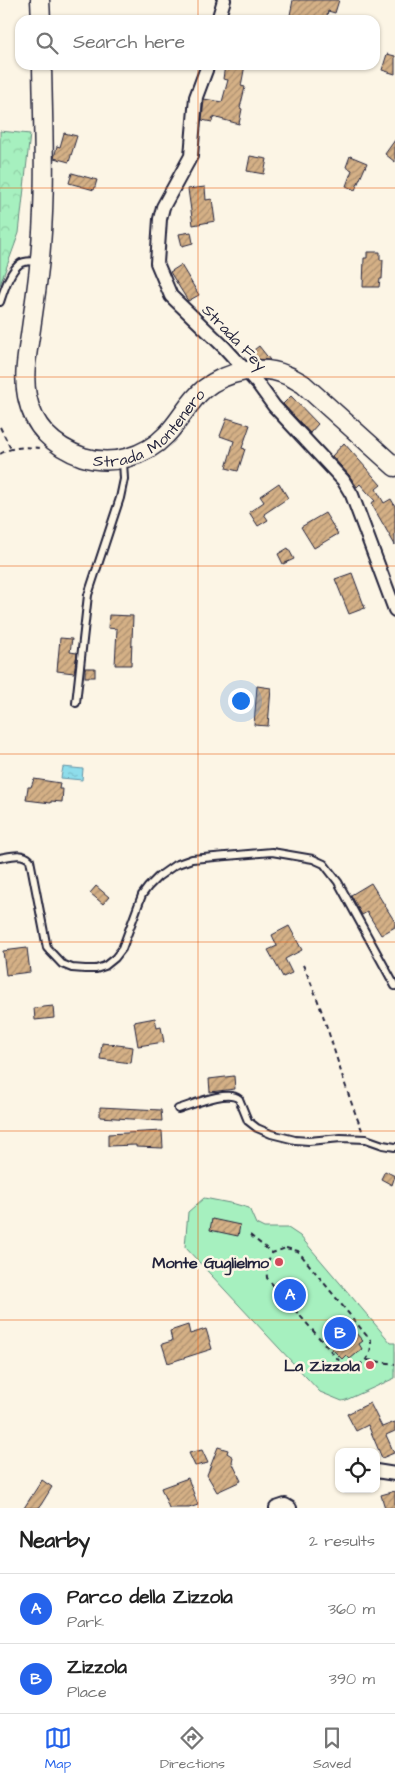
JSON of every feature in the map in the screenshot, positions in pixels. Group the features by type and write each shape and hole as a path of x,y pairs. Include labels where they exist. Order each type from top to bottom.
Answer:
{"main road":[{"path":"40,0 41,15"},
{"name":"Strada Montenero","path":"42,70 44,204 40,261 27,360 27,396 43,431 63,449 89,459 124,459 152,447 166,436 204,389 223,378 244,371 272,370 286,374 303,384 395,468"}],"street":[{"path":"220,15 224,0"},
{"name":"Strada Fey","path":"206,70 196,97 191,156 167,196 163,207 159,227 157,263 171,296 224,347 244,371 258,384 274,406 343,480 352,495 395,610"},
{"path":"380,1472 395,1474"},
{"path":"276,1508 286,1505 290,1508"}],"lane":[{"path":"0,302 5,287 15,269 28,261 40,261"},
{"path":"76,703 88,594 120,498 124,479 124,459"},
{"path":"0,858 18,855 26,856 30,860 47,948 62,964 72,968 85,969 101,968 115,958 122,949 142,895 158,877 175,865 192,859 272,852 314,859 324,864 338,882 395,986"},
{"path":"178,1110 215,1097 230,1095 239,1099 248,1121 270,1134 309,1141 366,1138 383,1145 395,1147"}],"path":[{"path":"0,427 11,449"},
{"path":"0,454 22,447 63,449"},
{"path":"303,965 314,988 350,1098 366,1138"},
{"path":"250,1235 272,1253"},
{"path":"286,1248 298,1251 371,1341 371,1353 367,1360 355,1368 343,1365 267,1278 266,1265 272,1253 286,1248"},
{"path":"367,1360 395,1364"}],"green space":[{"path":"0,131 30,134 19,233 0,285"},
{"path":"204,1198 249,1208 256,1224 264,1228 288,1228 300,1236 391,1343 395,1343 395,1378 342,1401 320,1392 185,1247 188,1212"}],"water":[{"path":"63,767 83,769 82,780 61,778"}],"building":[{"path":"293,0 339,0 335,13 328,11 327,15 290,15"},
{"path":"387,54 395,56 395,74 382,70"},
{"path":"224,70 244,70 241,86 245,87 240,108 242,109 239,124 213,117 212,122 202,120 204,99 222,102 228,80 223,79"},
{"path":"64,133 77,136 69,162 54,158 57,146 60,147"},
{"path":"395,140 395,162 385,154"},
{"path":"250,156 267,159 264,174 247,171"},
{"path":"350,156 367,163 355,190 346,186 352,170 346,167"},
{"path":"72,173 97,180 94,190 69,183"},
{"path":"205,187 206,200 212,199 215,221 193,225 188,189"},
{"path":"191,232 193,243 182,246 179,234"},
{"path":"367,252 380,252 380,260 383,260 382,279 380,279 379,287 363,287 364,258 367,258"},
{"path":"181,265 199,295 188,301 170,272"},
{"path":"259,346 270,360 255,359 250,353"},
{"path":"291,396 318,424 310,433 283,404"},
{"path":"227,418 250,425 242,448 245,449 238,471 226,468 234,441 220,436"},
{"path":"344,443 381,485 376,489 384,503 391,499 395,506 395,545 371,503 375,501 360,484 357,487 332,456"},
{"path":"279,483 288,498 264,514 268,520 258,526 249,512 264,502 260,496"},
{"path":"325,513 338,534 314,548 301,527"},
{"path":"288,548 294,559 283,564 278,554"},
{"path":"352,573 365,608 349,614 335,579"},
{"path":"109,615 133,616 131,665 115,665 117,629 108,628"},
{"path":"60,638 72,639 70,652 77,653 74,673 57,671"},
{"path":"85,668 95,668 95,677 85,677"},
{"path":"257,686 271,688 268,726 254,725"},
{"path":"34,779 60,783 59,789 63,789 62,802 51,801 51,803 26,800 28,787 31,787"},
{"path":"371,883 395,922 395,927 381,935 367,912 362,915 351,895"},
{"path":"96,886 109,897 103,904 90,893"},
{"path":"289,926 302,950 285,959 292,973 283,977 268,950 277,946 272,935"},
{"path":"27,948 30,972 6,975 3,951"},
{"path":"53,1006 54,1018 35,1020 34,1008"},
{"path":"155,1018 157,1028 161,1027 164,1042 138,1046 134,1022"},
{"path":"102,1043 133,1047 131,1063 100,1059"},
{"path":"234,1076 235,1089 210,1092 209,1079"},
{"path":"100,1107 161,1110 162,1121 100,1117"},
{"path":"162,1131 163,1148 136,1147 136,1145 108,1146 108,1134"},
{"path":"385,1171 395,1176 392,1185 381,1179"},
{"path":"212,1219 240,1225 238,1236 210,1230"},
{"path":"188,1325 190,1334 206,1329 212,1349 168,1363 162,1344 172,1341 170,1331"},
{"path":"345,1329 349,1334 353,1330 363,1341 359,1344 362,1349 350,1359 346,1355 342,1359 331,1348 336,1343 333,1339"},
{"path":"370,1403 382,1427 395,1422 395,1431 386,1435 394,1453 382,1458 380,1448 378,1448 368,1425 356,1431 347,1414"},
{"path":"218,1447 228,1450 227,1453 233,1457 232,1462 241,1481 217,1492 207,1475"},
{"path":"202,1450 208,1463 195,1466 189,1453"},
{"path":"188,1478 198,1505 189,1508 169,1508 161,1488"},
{"path":"42,1480 52,1487 39,1508 24,1508"},
{"path":"395,1491 395,1508 385,1508 381,1495"}],"place":[{"name":"Monte Guglielmo","path":"279,1262"},
{"name":"Parco della Zizzola","path":"290,1295"},
{"name":"Zizzola","path":"340,1333"},
{"name":"La Zizzola","path":"370,1365"}]}
